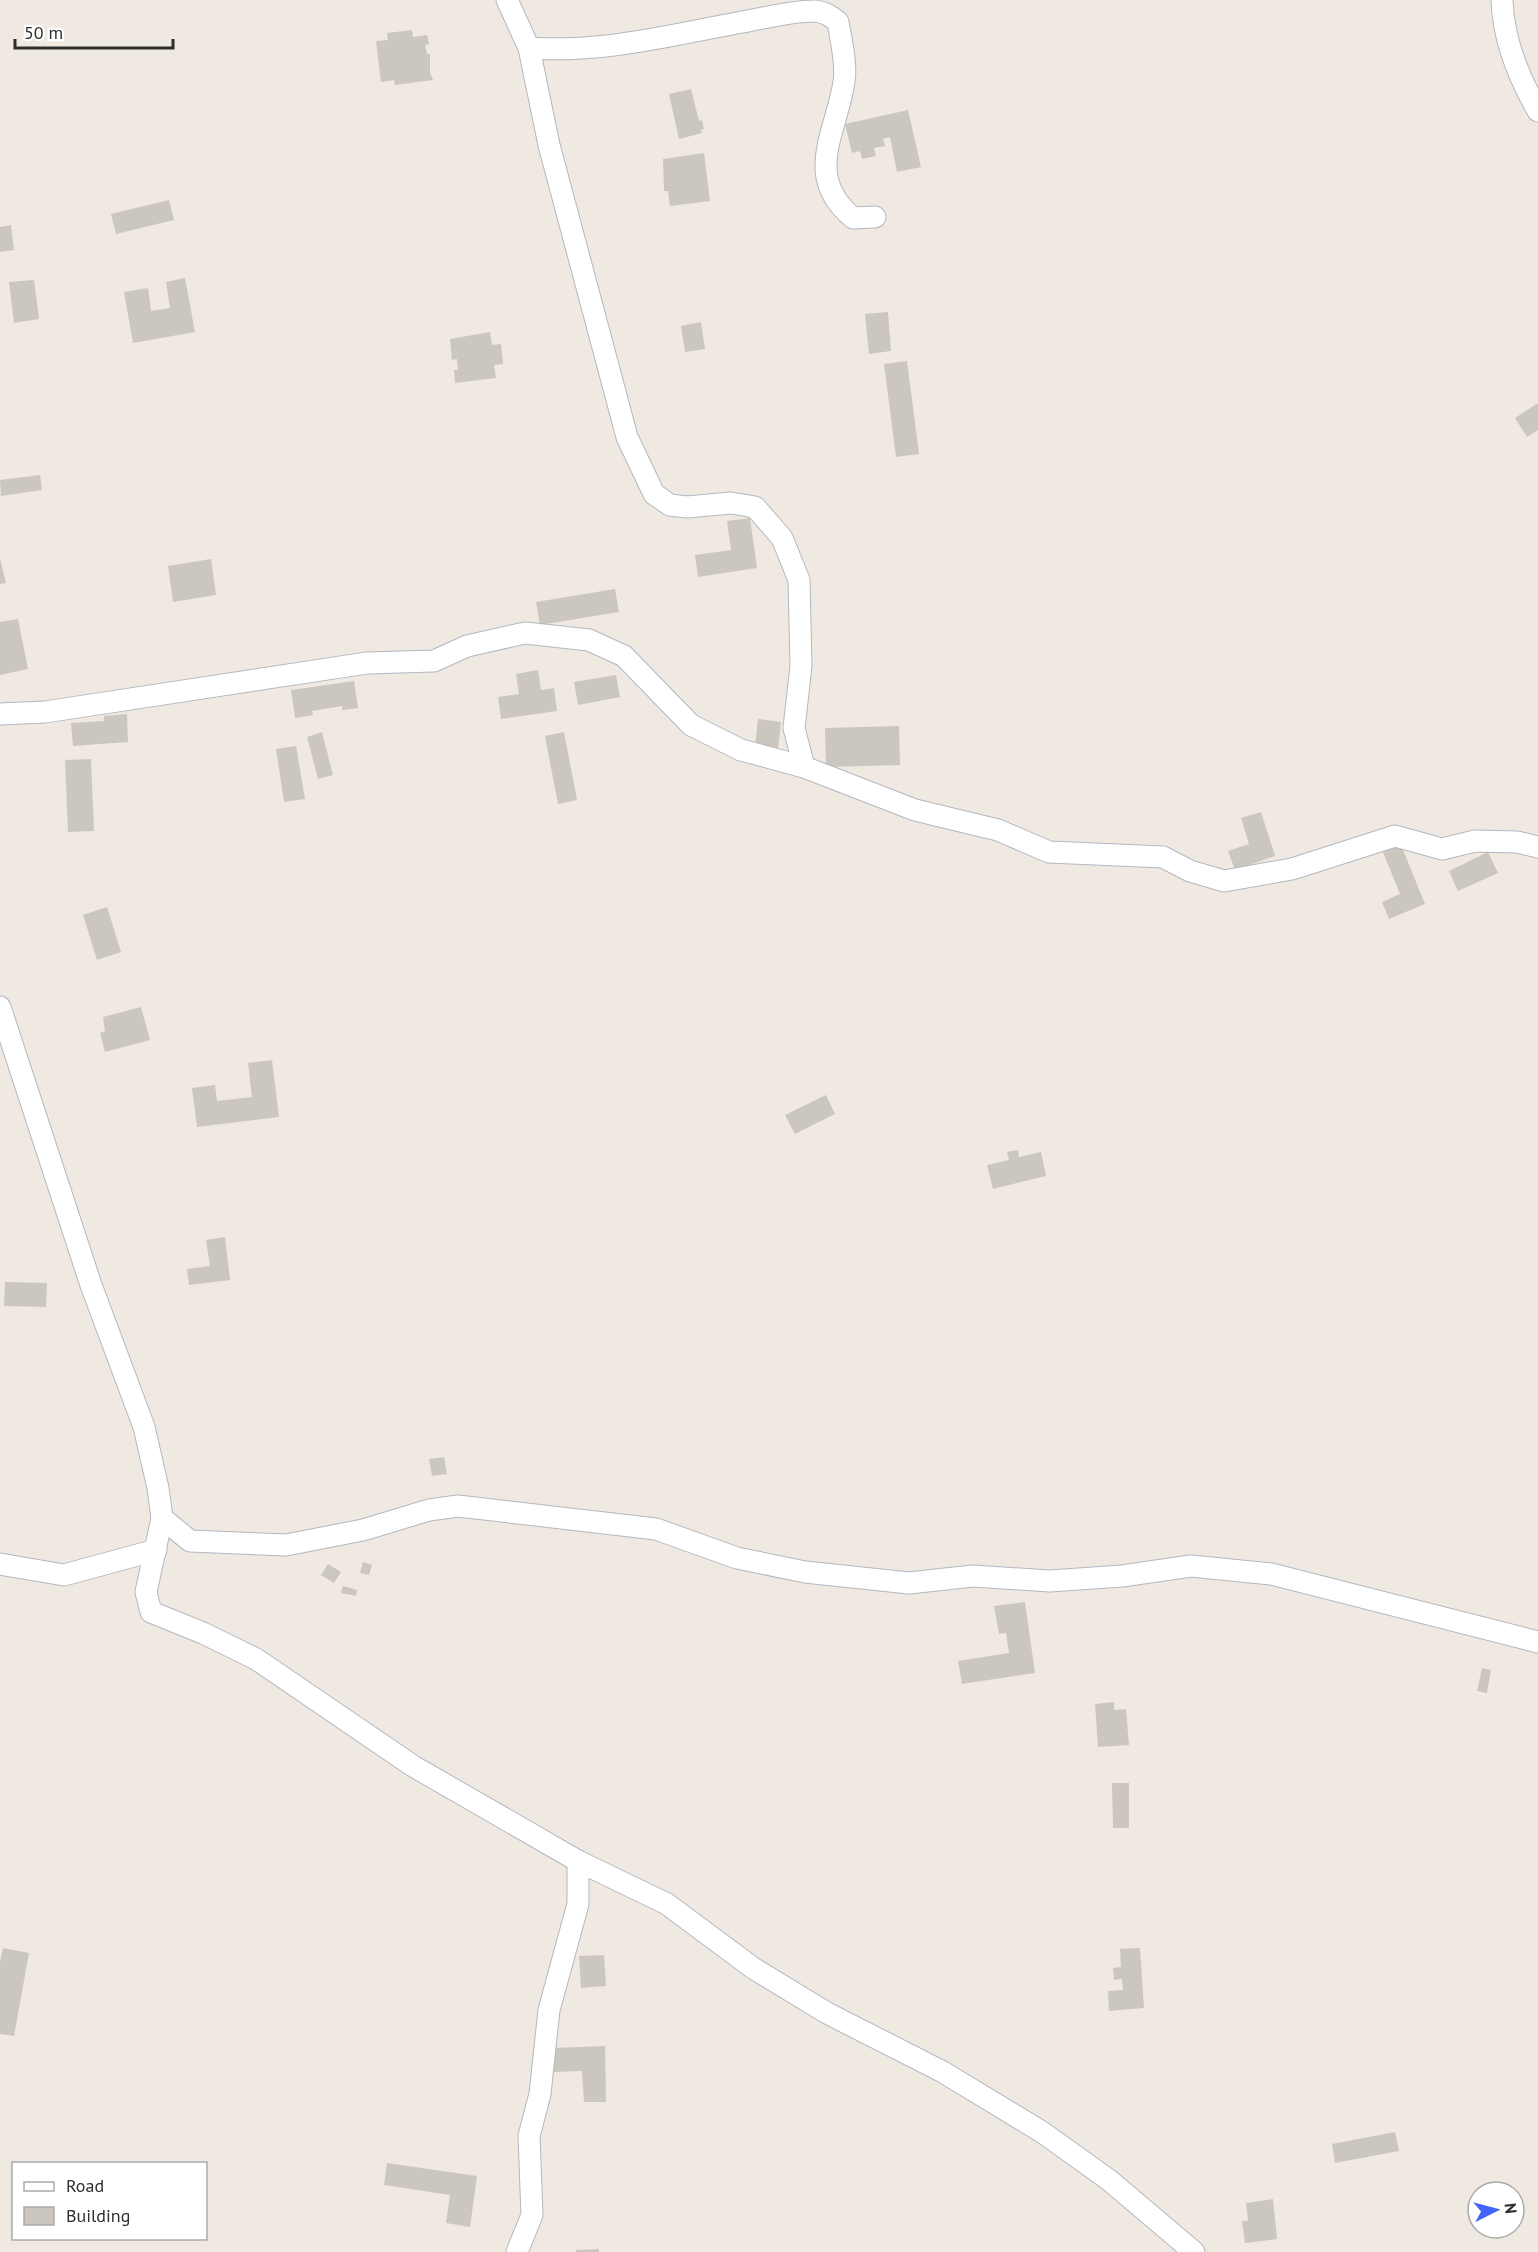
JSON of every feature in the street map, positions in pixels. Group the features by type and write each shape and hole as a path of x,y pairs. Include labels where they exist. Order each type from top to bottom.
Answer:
{"street":[{"path":"507,0 529,48 549,145 627,437 654,494 670,505 687,507 731,503 754,507 782,538 799,580 801,666 794,728 804,767"},
{"path":"1502,0 1503,18 1524,86 1538,111"},
{"path":"529,48 566,51 614,46 776,16 814,11 828,14 838,22 845,79 826,148 826,182 840,207 854,218 875,217"},
{"path":"0,714 45,712 367,663 434,661 466,646 525,633 589,640 624,656 691,724 741,750 804,767 915,810 998,830 1049,852 1163,856 1190,871 1224,881 1292,869 1395,836 1442,849 1475,841 1517,842 1538,847"},
{"path":"0,1007 91,1285 144,1427 158,1488 162,1518 146,1592 150,1612 203,1633 256,1659 413,1766 578,1861 667,1904 753,1968 818,2007 943,2072 1042,2132 1109,2180 1194,2252"},
{"path":"162,1518 190,1541 286,1545 363,1530 429,1510 458,1506 656,1529 738,1558 805,1572 909,1583 973,1576 1050,1581 1122,1576 1191,1566 1271,1574 1538,1642"},
{"path":"0,1564 64,1575 156,1550"},
{"path":"517,2252 532,2215 529,2136 540,2094 549,2010 578,1904 578,1861"}],"building":[{"path":"412,30 413,37 427,35 429,44 425,45 427,54 430,54 430,73 433,80 395,85 394,80 381,82 376,41 388,40 387,33"},
{"path":"691,89 699,121 702,120 704,129 701,130 702,133 679,139 669,94"},
{"path":"908,110 921,167 897,172 890,137 883,139 885,146 874,148 876,156 862,159 860,151 852,153 845,124"},
{"path":"704,153 710,201 670,206 668,191 664,191 663,159"},
{"path":"169,200 174,220 116,234 111,214"},
{"path":"11,225 14,250 0,252 0,227"},
{"path":"185,278 195,332 133,343 124,292 148,288 151,311 170,308 166,282"},
{"path":"34,280 39,319 14,323 9,282"},
{"path":"888,312 891,351 869,354 865,314"},
{"path":"701,322 705,349 685,352 681,326"},
{"path":"490,332 492,345 501,344 503,364 494,365 496,378 455,383 454,370 458,370 457,359 452,360 450,339"},
{"path":"907,361 919,454 896,457 884,364"},
{"path":"1538,403 1538,430 1527,437 1515,418"},
{"path":"40,475 42,490 1,496 0,480"},
{"path":"750,518 757,568 698,577 695,555 731,550 727,521"},
{"path":"0,558 6,583 0,584"},
{"path":"211,559 216,595 173,602 168,566"},
{"path":"615,589 619,612 540,625 536,602"},
{"path":"18,619 28,669 0,675 0,622"},
{"path":"538,670 541,690 554,688 557,711 501,719 498,697 519,694 516,674"},
{"path":"616,675 620,697 578,705 574,682"},
{"path":"354,681 358,708 342,710 342,706 312,711 313,715 295,718 291,690"},
{"path":"127,714 128,742 73,746 71,723 104,721 104,716"},
{"path":"758,719 781,722 778,749 755,746"},
{"path":"899,726 900,765 826,767 825,728"},
{"path":"322,732 333,775 318,779 307,737"},
{"path":"564,732 577,800 558,804 545,736"},
{"path":"296,746 305,799 284,802 276,749"},
{"path":"91,759 94,831 68,832 65,760"},
{"path":"1261,812 1275,856 1235,870 1228,851 1249,844 1241,818"},
{"path":"1401,845 1425,904 1389,919 1382,902 1400,894 1383,852"},
{"path":"1488,852 1498,873 1458,891 1449,871"},
{"path":"107,907 121,952 97,960 83,915"},
{"path":"141,1007 150,1040 105,1052 100,1033 105,1031 103,1017"},
{"path":"272,1060 279,1117 197,1127 192,1088 215,1085 217,1101 252,1097 248,1063"},
{"path":"826,1095 835,1114 795,1134 785,1115"},
{"path":"1018,1150 1019,1157 1041,1152 1046,1176 993,1189 987,1165 1009,1160 1007,1152"},
{"path":"225,1237 230,1280 189,1285 187,1269 210,1266 206,1240"},
{"path":"5,1282 47,1283 46,1307 4,1306"},
{"path":"444,1457 447,1474 432,1476 429,1459"},
{"path":"363,1562 372,1565 369,1575 360,1573"},
{"path":"328,1564 341,1572 334,1583 321,1575"},
{"path":"343,1586 357,1590 356,1596 341,1593"},
{"path":"1025,1602 1035,1673 962,1684 958,1661 1009,1653 1006,1633 999,1634 994,1606"},
{"path":"1482,1668 1491,1670 1487,1693 1477,1691"},
{"path":"1114,1702 1114,1710 1126,1709 1129,1745 1098,1747 1095,1704"},
{"path":"1112,1783 1129,1783 1129,1828 1113,1828"},
{"path":"3,1948 29,1953 14,2036 0,2034 0,1962"},
{"path":"1140,1948 1144,2008 1109,2011 1108,1991 1123,1990 1122,1979 1114,1980 1113,1968 1121,1967 1120,1949"},
{"path":"604,1955 606,1986 581,1988 579,1956"},
{"path":"605,2046 606,2102 584,2102 582,2071 552,2072 551,2048"},
{"path":"1395,2132 1399,2151 1335,2163 1332,2144"},
{"path":"387,2163 477,2176 470,2227 446,2223 450,2195 384,2185"},
{"path":"1273,2199 1277,2239 1245,2243 1242,2221 1248,2221 1246,2203"},
{"path":"599,2249 599,2252 576,2252 576,2250"}]}
